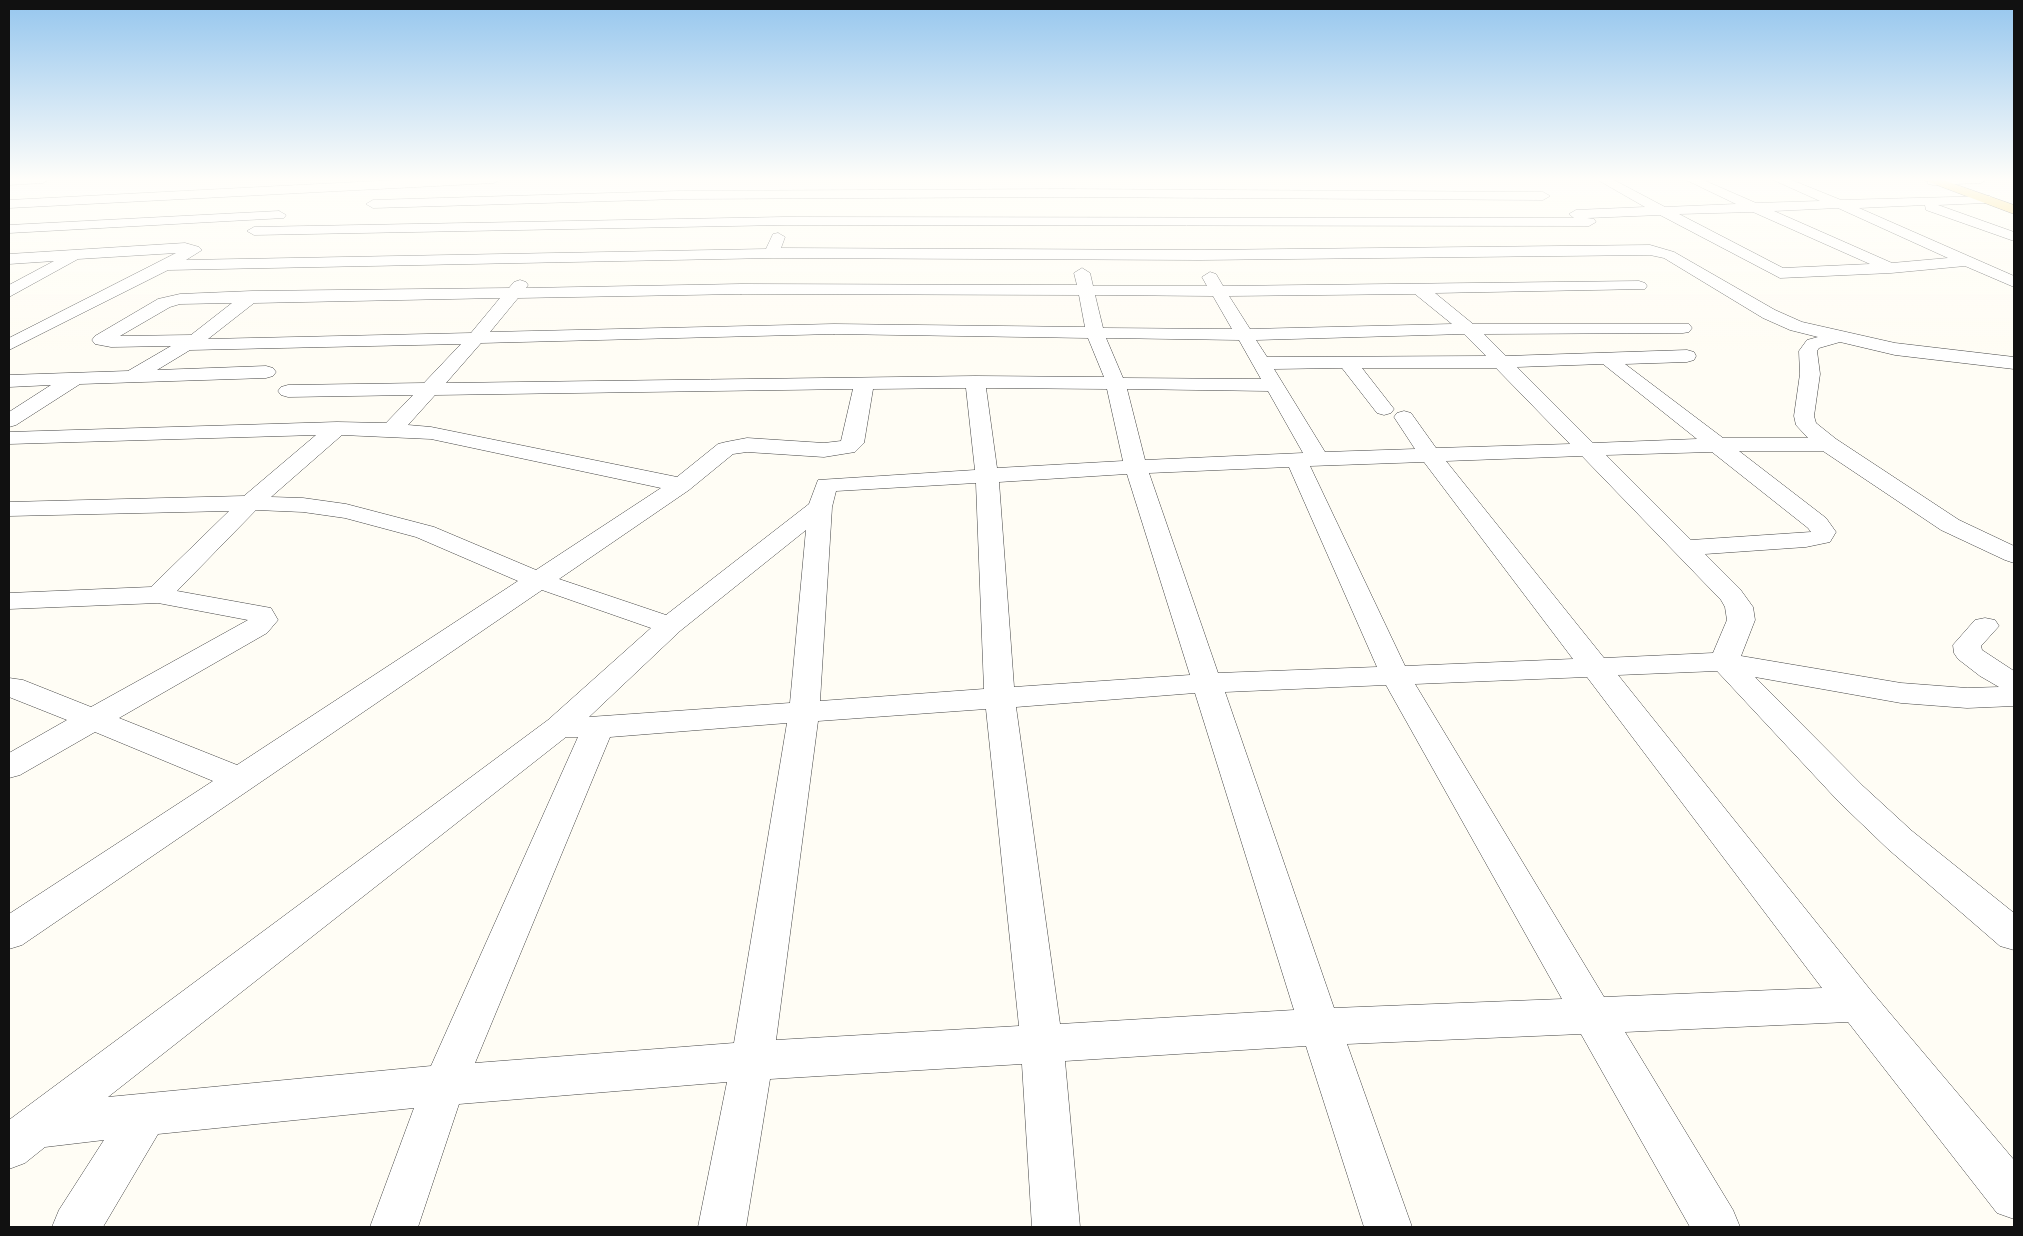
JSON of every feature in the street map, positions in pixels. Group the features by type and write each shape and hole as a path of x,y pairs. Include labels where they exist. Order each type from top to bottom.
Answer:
{"street":[{"path":"9,292 16,284 77,254 104,237"},
{"path":"133,376 191,342 291,263 328,237"},
{"path":"392,430 476,338 558,237"},
{"path":"772,253 778,237"},
{"path":"1072,237 1087,290 1095,333 1116,384 1136,467 1320,1027 1388,1227"},
{"path":"1193,237 1216,291 1242,335 1263,363 1307,460 1395,675 1716,1227"},
{"path":"1615,237 1638,250"},
{"path":"1712,237 1780,273"},
{"path":"1820,237 1891,268"},
{"path":"1914,237 2014,282"},
{"path":"9,259 185,248 194,250 9,345"},
{"path":"166,265 772,253 1200,255 1638,250 1660,252 1781,320 1836,337 1924,354 2014,363"},
{"path":"1751,274 1891,268 1969,261"},
{"path":"1704,276 1732,275"},
{"path":"1639,286 1216,291 741,289 512,295 169,300 101,340 111,342 191,342 476,338 834,329 1242,335 1468,329 1683,328"},
{"path":"1419,289 1468,329 1731,595 1739,607 1741,620 1724,662"},
{"path":"1836,337 1814,344 1808,351 1810,374 1804,416 1806,425 1828,444 1950,524 2014,555"},
{"path":"1263,363 1500,362 1610,360 1687,356"},
{"path":"1610,360 1817,523 1824,532 1821,537 1806,540 1685,548"},
{"path":"1348,363 1430,455 1858,1004 2014,1196"},
{"path":"9,381 266,372"},
{"path":"9,421 76,378"},
{"path":"975,382 987,477 1000,700 1042,1043 1056,1227"},
{"path":"288,391 975,382 1272,385"},
{"path":"9,934 681,485 720,453 734,446 824,450 847,448 853,443 864,384"},
{"path":"9,438 337,428 392,430 439,435 681,485"},
{"path":"158,595 250,503 337,428"},
{"path":"722,1227 752,1061 804,712 820,507 826,485 1136,467 1307,460 1718,445 1828,444"},
{"path":"9,509 250,503 303,505 346,511 425,532 537,580 670,625"},
{"path":"22,1137 560,727 670,625 820,507"},
{"path":"9,601 158,595 253,610 262,614 264,620 257,627 9,767"},
{"path":"1985,626 1967,645 1968,653 1990,670 2014,683"},
{"path":"1724,662 1851,794 1900,840 2014,935"},
{"path":"560,727 598,727 1207,684 1395,675 1598,669 1724,662 1918,695 1966,698 2014,696"},
{"path":"12,687 240,779"},
{"path":"394,1227 444,1084 598,727"},
{"path":"22,1137 145,1114 444,1084 752,1061 1320,1027 1858,1004"},
{"path":"76,1227 145,1114"}]}
